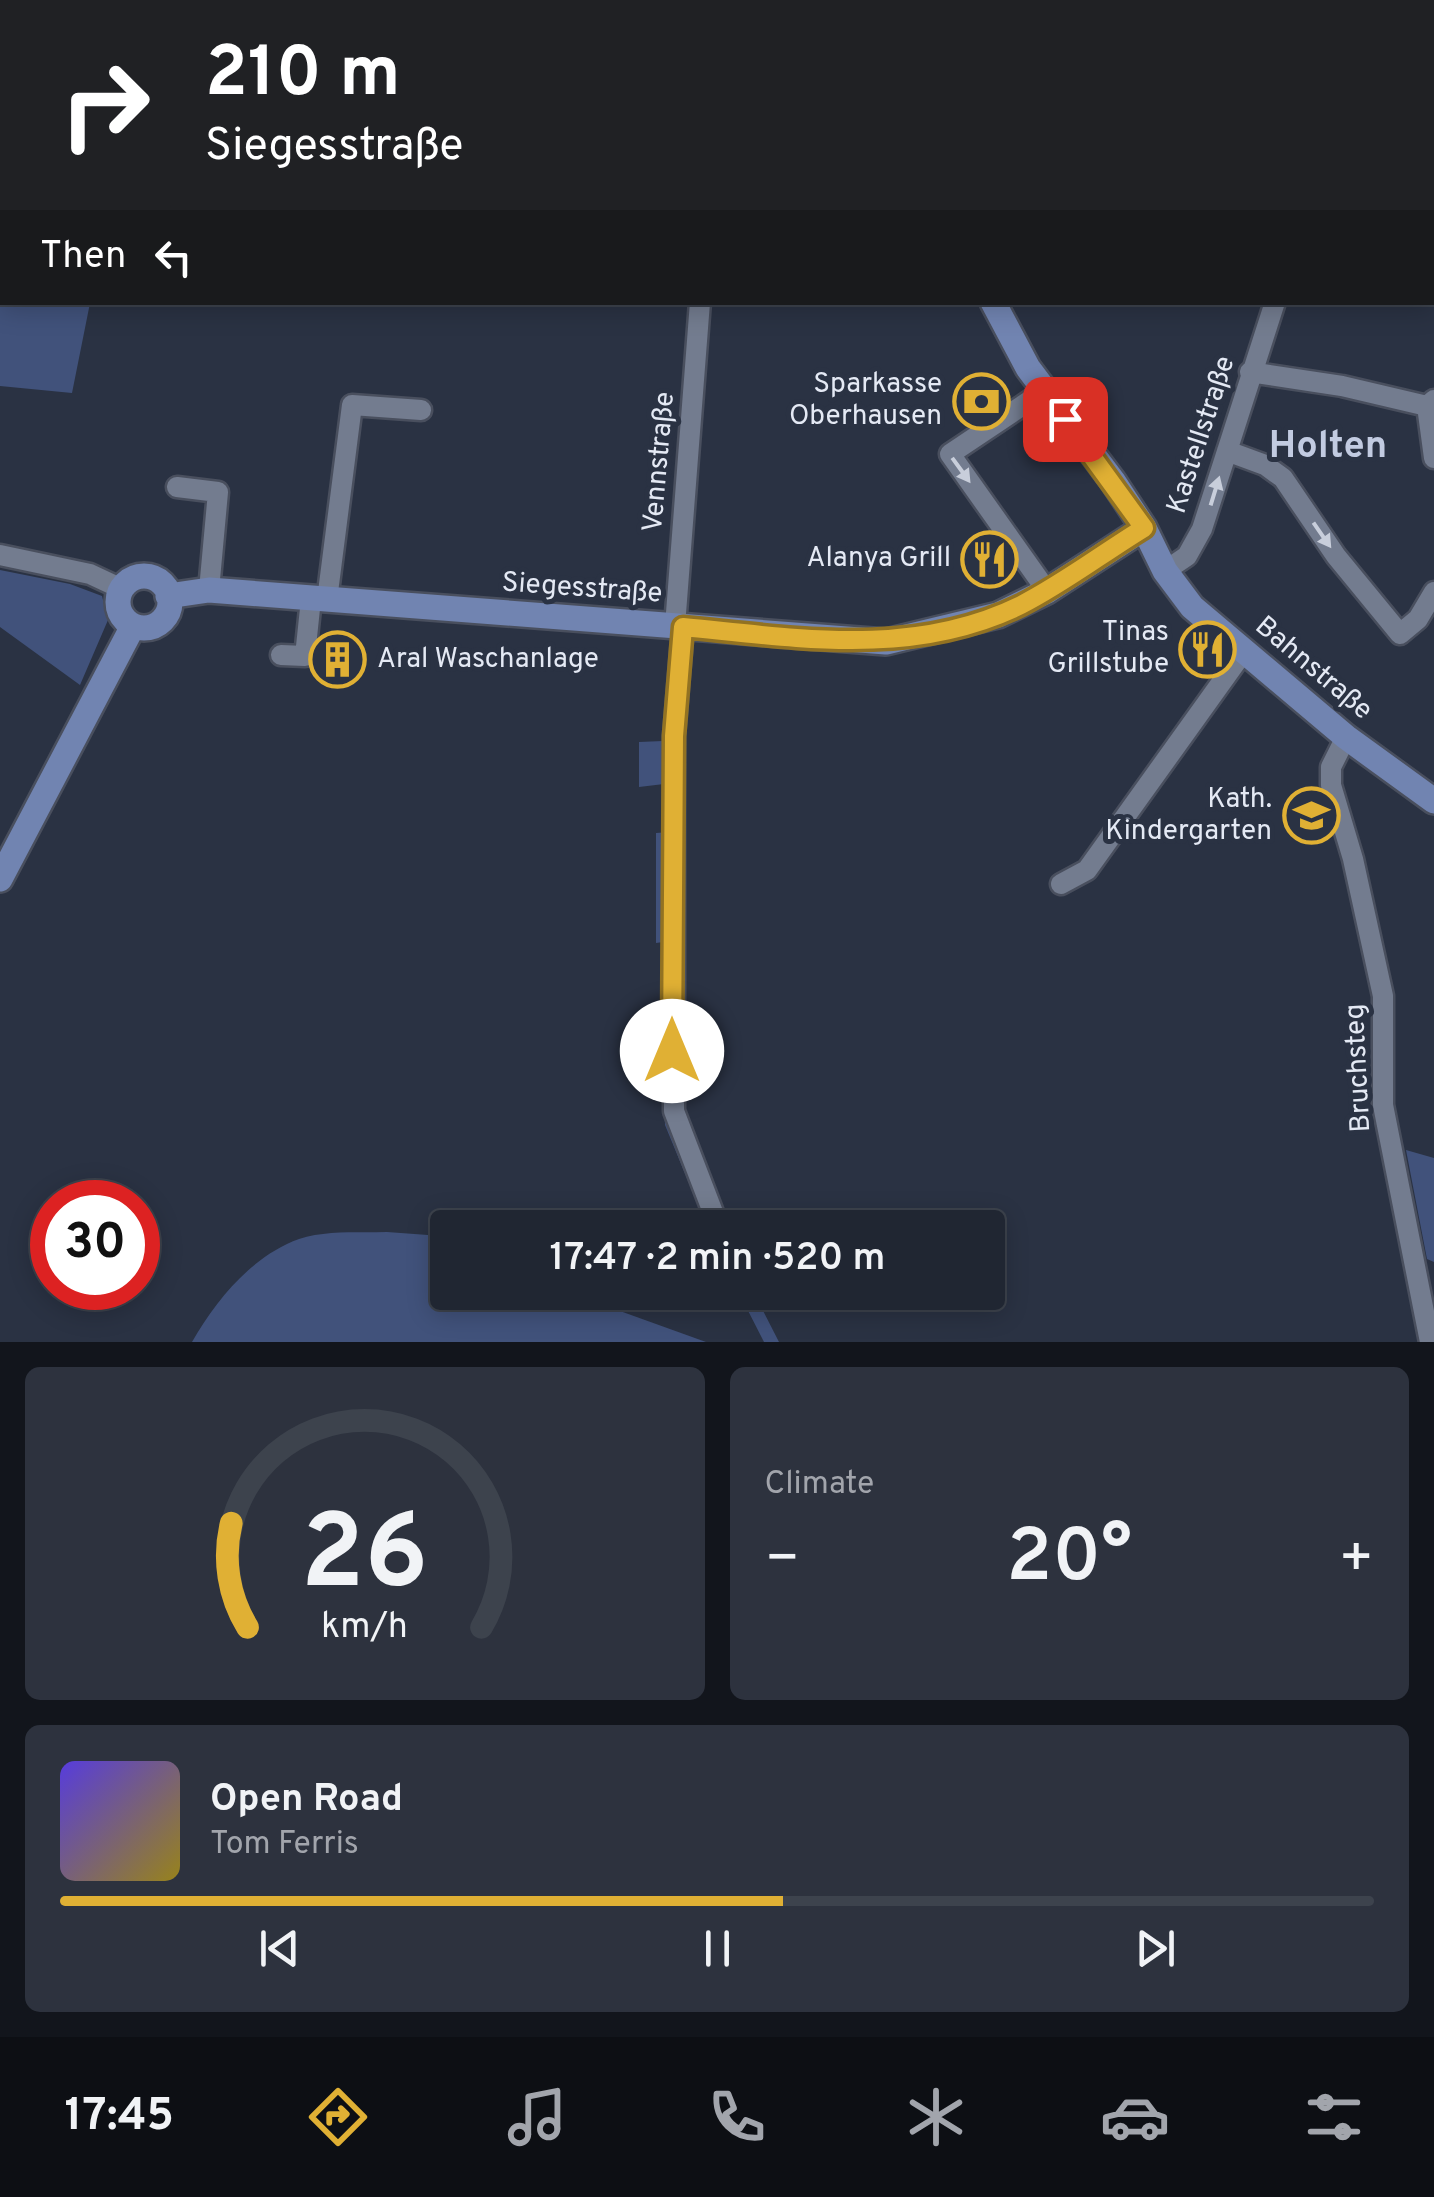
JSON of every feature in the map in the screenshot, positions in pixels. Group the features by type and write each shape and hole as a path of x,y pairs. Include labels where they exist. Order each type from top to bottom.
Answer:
{"main road":[{"name":"Bahnstraße","path":"995,305 1044,390 1144,528 1166,572 1192,606 1346,737 1434,801"},
{"name":"Siegesstraße","path":"168,596 208,590 886,642 998,615 1046,590 1144,528"},
{"path":"148,577 160,582 168,596 168,610 161,622 148,628 133,626 119,609 122,589 130,580 148,577"},
{"path":"0,879 133,626"}],"street":[{"name":"Vennstraße","path":"700,305 674,736 673,1100 679,1132 712,1210"},
{"name":"Kastellstraße","path":"1166,572 1188,556 1202,529 1274,305"},
{"path":"1250,372 1430,403 1434,458"},
{"path":"1044,390 950,454 1046,590"},
{"path":"281,655 305,656 319,600 352,405 421,410"},
{"path":"1227,451 1265,465 1283,478 1336,556 1400,634 1426,626 1434,592"},
{"path":"177,488 218,492 208,590"},
{"path":"0,556 90,574 122,589"},
{"path":"1061,884 1087,870 1244,651"},
{"name":"Bruchsteg","path":"1346,737 1331,768 1330,784 1353,859 1383,996 1383,1105 1430,1342"}],"shaded area":[{"path":"0,305 90,305 72,393 0,386"},
{"path":"0,570 70,584 102,596 108,620 80,685 0,627"},
{"path":"663,741 664,784 639,787 639,742"},
{"path":"670,832 670,941 656,943 656,833"},
{"path":"660,988 670,993 670,1089 710,1210 700,1210 665,1125"},
{"path":"1406,1150 1434,1158 1434,1262 1427,1259"},
{"path":"343,1232 430,1236 430,1310 617,1310 706,1342 192,1342 237,1281 266,1256 299,1239"},
{"path":"748,1310 763,1310 779,1342 764,1342"}],"place":[{"name":"Sparkasse Oberhausen","path":"981,401"},
{"name":"Alanya Grill","path":"990,559"},
{"name":"Tinas Grillstube","path":"1208,649"},
{"name":"Aral Waschanlage","path":"338,660"},
{"name":"Kath. Kindergarten","path":"1311,816"}],"district":[{"name":"Holten","path":"1328,447"}],"route":[{"path":"672,1051 674,736 683,627 886,642 974,622 1020,605 1144,528 1065,419"}]}
